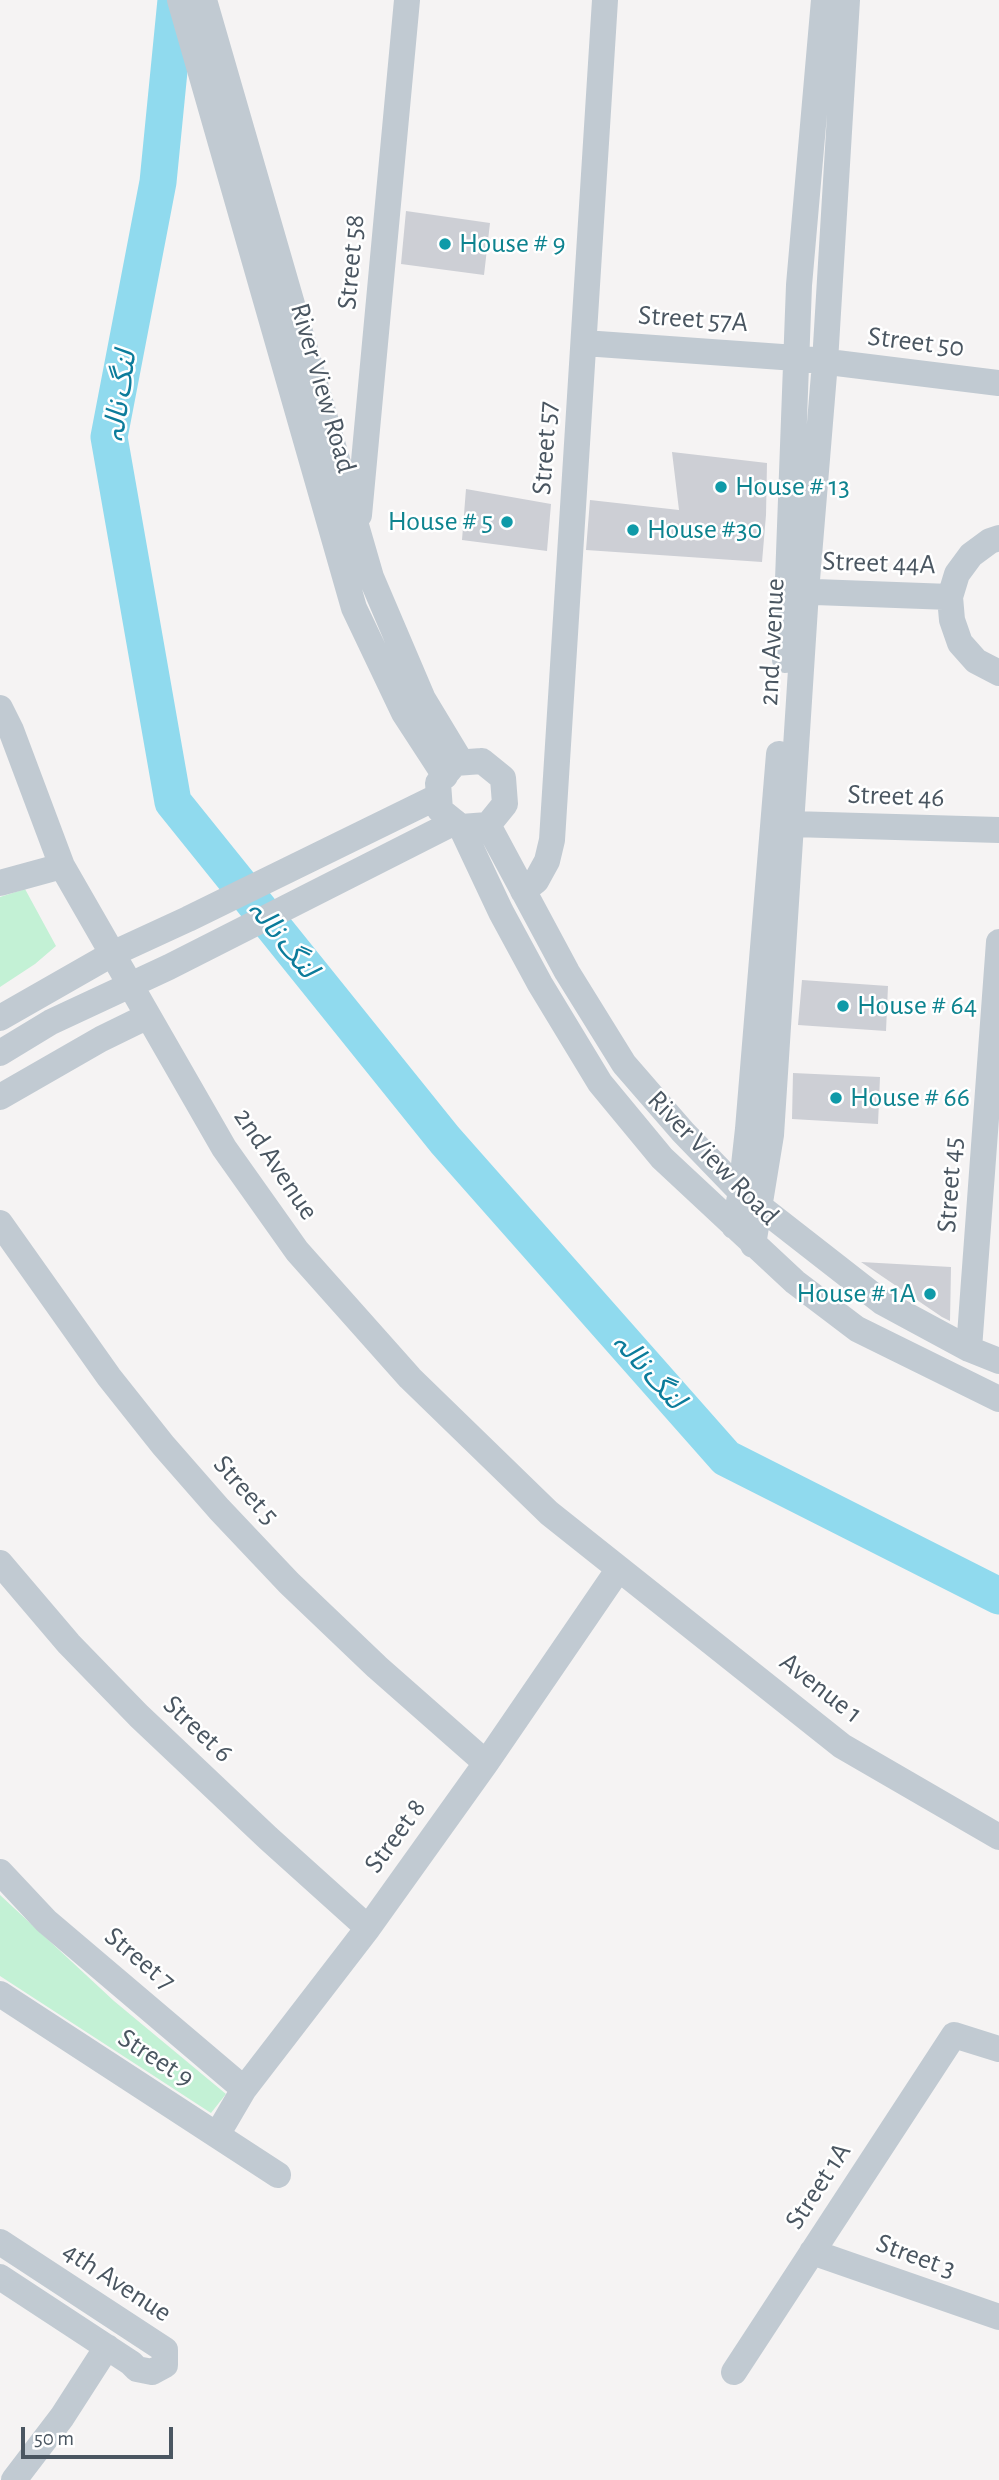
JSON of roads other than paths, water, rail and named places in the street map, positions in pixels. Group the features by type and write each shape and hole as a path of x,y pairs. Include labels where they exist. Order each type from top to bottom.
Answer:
{"street":[{"name":"River View Road","path":"180,0 354,608 441,785"},
{"name":"River View Road","path":"204,0 371,577 424,699 441,785"},
{"name":"Street 58","path":"358,531 407,0"},
{"name":"Street 57","path":"523,891 536,881 547,861 552,839 605,0"},
{"name":"2nd Avenue","path":"734,1226 751,1200 771,1135 792,824 799,285 824,0"},
{"name":"2nd Avenue","path":"753,1245 751,1200 783,707 825,362 847,0"},
{"name":"Street 57A","path":"584,343 825,362"},
{"name":"Street 50","path":"825,362 999,383"},
{"path":"999,538 990,541 971,555 957,574 950,597 952,621 960,643 976,661 999,673"},
{"name":"Street 44A","path":"797,591 950,597"},
{"name":"2nd Avenue","path":"0,708 11,730 62,866 224,1148 297,1251 410,1378 549,1513 618,1570"},
{"path":"0,1018 111,954 188,919 482,761 503,778 505,804 488,825 450,827 51,1023 0,1053"},
{"path":"441,785 440,810 450,827"},
{"name":"Street 46","path":"792,824 999,830"},
{"name":"River View Road","path":"488,825 567,972 624,1064 683,1132 751,1200 882,1302 969,1349 999,1361"},
{"name":"River View Road","path":"450,827 600,1083 662,1158 753,1245 795,1282 856,1329 999,1399"},
{"path":"0,883 62,866"},
{"name":"Street 45","path":"969,1349 999,942"},
{"path":"0,1097 148,1016"},
{"name":"Street 5","path":"0,1223 109,1377 219,1509 338,1630 486,1763"},
{"name":"Street 6","path":"0,1563 69,1644 139,1716 368,1928"},
{"name":"Street 8","path":"217,2136 244,2089 368,1928 486,1763 618,1570"},
{"name":"Avenue 1","path":"618,1570 842,1746 999,1837"},
{"name":"Street 7","path":"0,1871 46,1921 244,2089"},
{"name":"Street 9","path":"0,1994 278,2175"},
{"name":"Street 1A","path":"734,2372 954,2035 999,2049"},
{"name":"4th Avenue","path":"0,2242 164,2350 165,2365 152,2372 137,2369 131,2362 0,2277"},
{"name":"Street 3","path":"812,2252 999,2317"},
{"path":"14,2480 62,2417 107,2347"}],"waterway":[{"name":"لنگ نالہ","path":"176,0 158,182 109,437 173,802 445,1140 726,1458 999,1596"}],"place":[{"name":"House # 9","path":"445,244"},
{"name":"House # 13","path":"721,487"},
{"name":"House # 5","path":"507,522"},
{"name":"House #30","path":"633,530"},
{"name":"House # 64","path":"843,1006"},
{"name":"House # 66","path":"836,1098"},
{"name":"House # 1A","path":"930,1294"}]}
